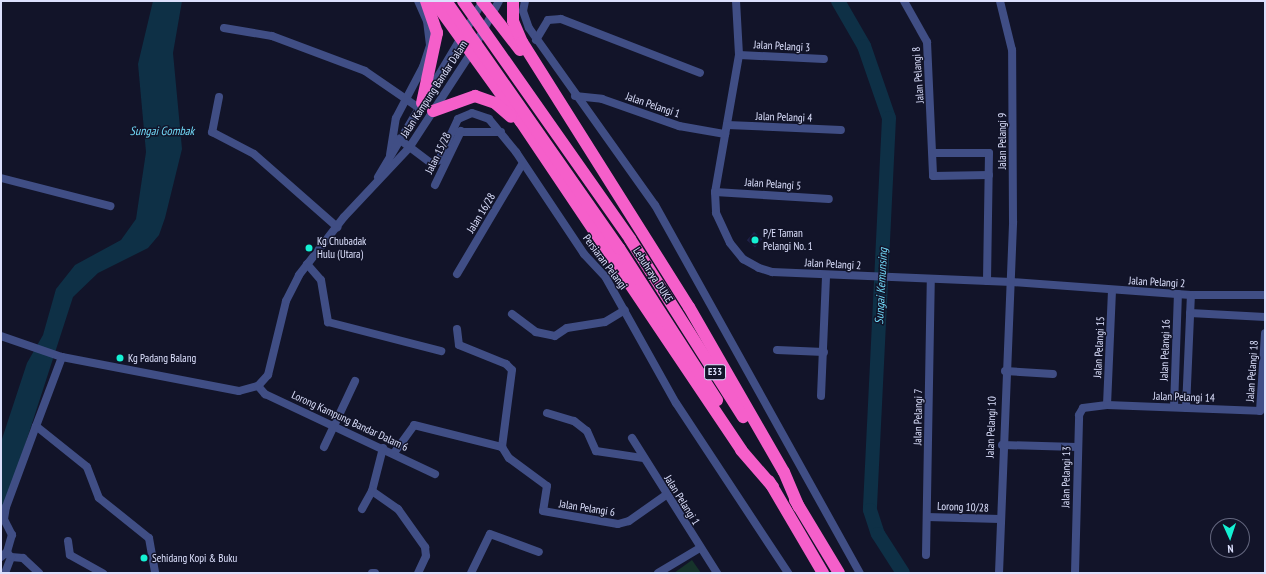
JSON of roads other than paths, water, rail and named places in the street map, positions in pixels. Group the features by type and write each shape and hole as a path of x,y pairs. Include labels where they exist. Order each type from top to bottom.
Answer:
{"highway":[{"path":"421,106 437,33 426,1"},
{"path":"434,1 527,131 741,450 773,487"},
{"name":"Lebuhraya DUKE","path":"446,1 619,248 773,487 823,573"},
{"name":"Lebuhraya DUKE","path":"463,1 630,239 839,573"},
{"path":"483,1 576,130"},
{"path":"513,1 513,22 519,36 576,130 689,307 784,472 799,507"},
{"path":"433,111 467,97 482,97 502,108 527,131"}],"street":[{"path":"390,155 396,118 430,45 427,21 418,1"},
{"name":"Jalan Kampung Bandar Dalam","path":"376,181 399,139 462,40 483,1"},
{"name":"Jalan Kampung Bandar Dalam","path":"258,386 268,375 288,296 307,264 336,227 376,181 409,148 471,53 499,1"},
{"path":"524,1 525,20 536,40 655,205 860,573"},
{"name":"Jalan Pelangi 2","path":"736,1 738,55 715,192 716,213 721,230 743,259 772,272 931,280 1012,282 1191,295 1265,295"},
{"name":"Jalan Pelangi 8","path":"904,1 927,42 933,176 989,175"},
{"name":"Jalan Pelangi 9","path":"1000,1 1008,24 1013,76 1012,282"},
{"path":"536,40 548,20 561,19 700,73"},
{"path":"224,28 272,36 350,66 406,99 421,106"},
{"name":"Jalan Pelangi 3","path":"738,55 824,59"},
{"name":"Jalan Pelangi 1","path":"575,96 602,100 679,126 725,134"},
{"path":"219,97 212,132 254,154 336,227"},
{"name":"Persiaran Pelangi","path":"399,139 431,163 439,160 457,132 458,119 472,113 489,118 502,132 626,310 676,403 788,573"},
{"name":"Jalan Pelangi 4","path":"727,125 841,130"},
{"path":"457,132 502,132"},
{"name":"Jalan 15/28","path":"435,185 457,132"},
{"path":"933,153 989,153 987,282"},
{"name":"Jalan 16/28","path":"457,274 523,163"},
{"path":"1,178 110,206"},
{"name":"Jalan Pelangi 5","path":"715,192 829,199"},
{"path":"307,264 322,280 328,322 441,351"},
{"path":"820,396 824,352 826,275"},
{"name":"Jalan Pelangi 7","path":"926,555 931,280"},
{"name":"Jalan Pelangi 10","path":"999,573 1005,371 1012,282"},
{"name":"Jalan Pelangi 15","path":"1107,405 1112,290"},
{"name":"Jalan Pelangi 16","path":"1174,407 1178,294"},
{"path":"1186,408 1191,295"},
{"path":"512,314 536,332 555,336 567,328 606,322 626,310"},
{"path":"1190,313 1265,317"},
{"path":"394,453 414,425 502,447 512,370 506,364 460,345 457,329"},
{"name":"Jalan Pelangi 18","path":"1260,410 1265,333"},
{"path":"1,336 60,357 238,391 258,386"},
{"path":"777,350 824,352"},
{"path":"5,573 6,556 12,536 4,519 6,508 60,357"},
{"path":"1005,371 1053,374"},
{"path":"324,447 356,381"},
{"name":"Lorong Kampung Bandar Dalam 6","path":"258,386 265,394 394,453 435,474"},
{"name":"Jalan Pelangi 14","path":"1107,405 1260,410"},
{"name":"Jalan Pelangi 13","path":"1075,573 1079,414 1083,408 1107,405"},
{"path":"547,413 574,422 587,431 596,451 643,458"},
{"path":"36,426 87,467 99,498 149,538 156,573"},
{"name":"Jalan Pelangi 1","path":"632,438 666,495 716,573"},
{"path":"1002,445 1077,447"},
{"name":"Jalan Pelangi 6","path":"502,447 509,458 547,486 542,509 545,513 618,524 629,521 666,495"},
{"path":"362,509 372,491 383,448"},
{"path":"372,491 398,509 425,547 426,556 418,573"},
{"name":"Lorong 10/28","path":"927,516 1000,519"},
{"path":"471,573 490,534 539,552"},
{"path":"68,541 70,555 103,573"},
{"path":"658,573 700,548"},
{"path":"6,556 23,558 39,573"}],"water":[{"name":"Sungai Gombak","path":"153,1 182,1 173,53 182,149 165,218 159,235 148,248 98,273 73,297 1,519 1,442 27,363 43,335 56,289 75,265 121,240 136,219 146,152 138,64"}],"waterway":[{"name":"Sungai Kemunsing","path":"838,1 864,46 889,118 870,510 878,534 903,573"}],"place":[{"name":"P/E Taman Pelangi No. 1","path":"755,240"},
{"name":"Kg Chubadak Hulu (Utara)","path":"309,248"},
{"name":"Kg Padang Balang","path":"120,358"},
{"name":"Sehidang Kopi & Buku","path":"144,558"}]}
